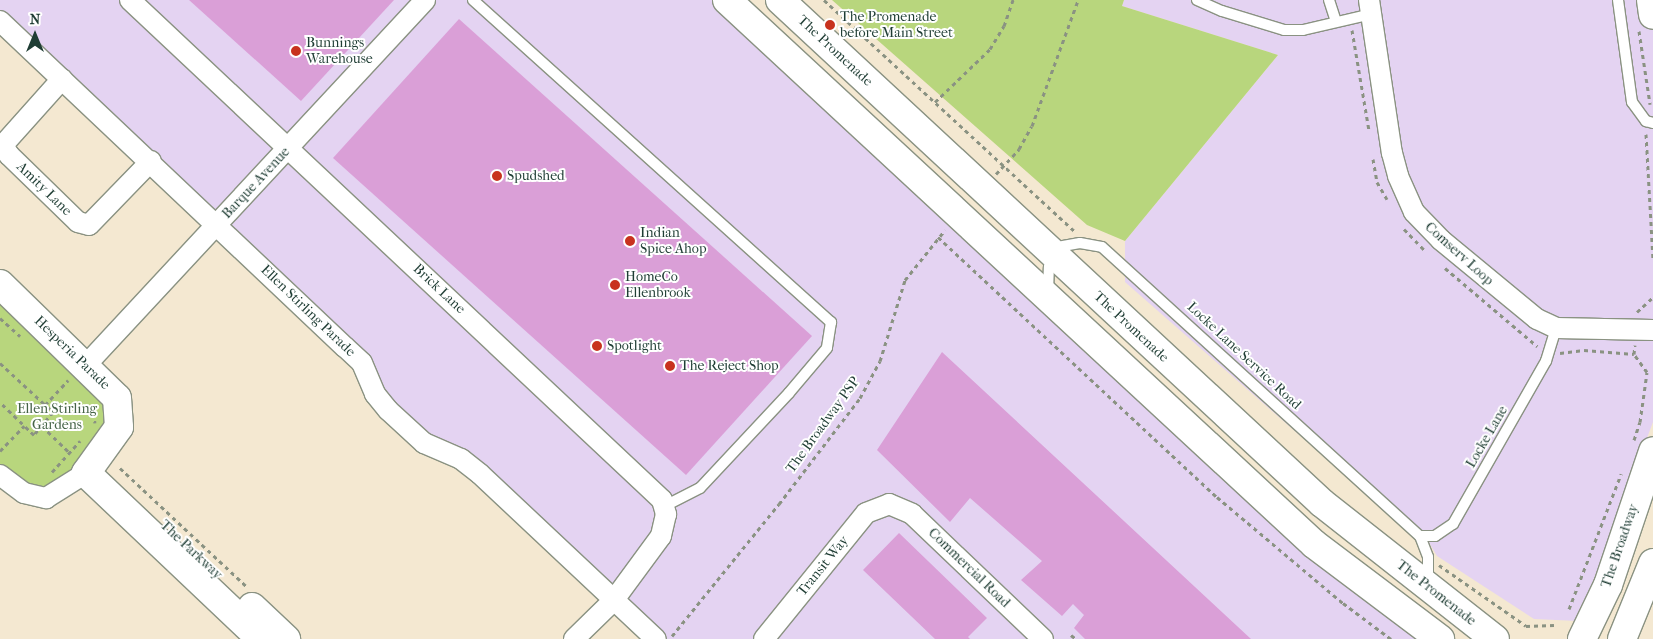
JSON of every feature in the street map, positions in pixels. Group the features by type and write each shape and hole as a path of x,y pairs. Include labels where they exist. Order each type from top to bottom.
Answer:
{"main road":[{"path":"727,0 1314,544 1440,639"},
{"name":"The Promenade","path":"780,0 1322,503 1495,639"},
{"path":"1651,0 1653,15"},
{"name":"Hesperia Parade","path":"0,284 72,376 117,398 120,412 119,427 91,459"},
{"name":"The Broadway","path":"1582,639 1608,585 1641,450"},
{"name":"The Parkway","path":"91,459 261,639"},
{"name":"The Parkway","path":"91,459 286,639"},
{"path":"1622,639 1653,563"},
{"path":"1636,639 1638,602"}],"street":[{"name":"Brick Lane","path":"130,0 657,493 665,506"},
{"name":"Barque Avenue","path":"72,376 218,224 426,0"},
{"name":"Comserv Loop","path":"1370,7 1392,153 1398,176 1414,212 1441,240 1522,309 1556,328 1644,330"},
{"name":"Ellen Stirling Parade","path":"0,22 218,224 362,363 375,394 388,410 424,443 461,459 480,474 656,639"},
{"name":"Amity Lane","path":"62,79 3,145 9,155 78,222 89,226 150,161"},
{"name":"Hesperia Parade","path":"0,475 24,493 46,498 71,485 91,459"},
{"name":"Transit Way","path":"764,639 866,513 890,504"},
{"name":"Commercial Road","path":"890,504 912,514 1044,639"},
{"path":"574,639 614,600 661,536 666,522 665,506"}],"lane":[{"path":"473,0 830,318 832,330 826,348 789,393 700,488 665,506"},
{"path":"1197,0 1222,11 1284,30 1303,30 1336,20 1350,18 1370,7"},
{"path":"1329,0 1336,20"},
{"path":"1618,0 1632,102 1646,121 1653,123"},
{"name":"Locke Lane Service Road","path":"1054,256 1063,246 1080,242 1102,247 1420,536 1428,557 1427,587"},
{"path":"1048,298 1046,282 1054,256"},
{"name":"Locke Lane","path":"1420,536 1435,536 1453,524 1550,351 1556,328"}],"path":[{"path":"934,102 990,49 1004,26 1013,0"},
{"path":"982,189 1018,149 1032,126 1078,0"},
{"path":"1350,18 1369,135"},
{"path":"1372,154 1377,182 1391,206"},
{"name":"The Broadway PSP","path":"669,639 779,504 860,398 880,361 905,280 938,237 959,215"},
{"path":"1400,222 1409,237 1431,257"},
{"path":"938,237 991,289 1217,496 1342,604 1391,639"},
{"path":"1439,263 1528,341 1550,351 1634,354"},
{"path":"1634,354 1644,330 1637,311 1653,297"},
{"path":"0,318 24,340"},
{"path":"1634,354 1647,372 1640,422 1641,450"},
{"path":"0,363 53,412 34,435 0,402"},
{"path":"45,405 72,376"},
{"path":"92,401 95,426"},
{"path":"0,451 24,426"},
{"path":"42,426 91,459 252,591"},
{"path":"48,476 91,459"},
{"path":"1569,609 1622,469"},
{"path":"1072,635 1076,639"}],"shaded area":[{"path":"0,0 727,0 1440,639 656,639 480,474 424,443 362,363 0,21"},
{"path":"1124,0 1653,0 1653,422 1578,621 1534,619 1437,556 1427,539 1409,531 1125,282 1125,241 1278,55 1122,6"}],"green space":[{"path":"832,0 1124,0 1122,6 1278,55 1125,241 1087,225"},
{"name":"Ellen Stirling Gardens","path":"0,284 86,365 119,427 46,498 0,475"}],"building":[{"name":"Bunnings Warehouse","path":"189,0 394,0 301,101"},
{"name":"HomeCo Ellenbrook","path":"459,19 812,336 686,475 333,158"},
{"path":"942,352 1251,639 1085,639 1074,628 1084,615 1073,604 1062,616 1021,580 1042,561 970,498 950,522 877,450"},
{"path":"899,533 987,618 968,637 970,639 935,639 863,570"}],"place":[{"name":"The Promenade before Main Street","path":"830,25"},
{"name":"Bunnings Warehouse","path":"296,51"},
{"name":"Spudshed","path":"497,176"},
{"name":"Indian Spice Ahop","path":"630,241"},
{"name":"HomeCo Ellenbrook","path":"615,285"},
{"name":"Spotlight","path":"597,346"},
{"name":"The Reject Shop","path":"670,366"}]}
